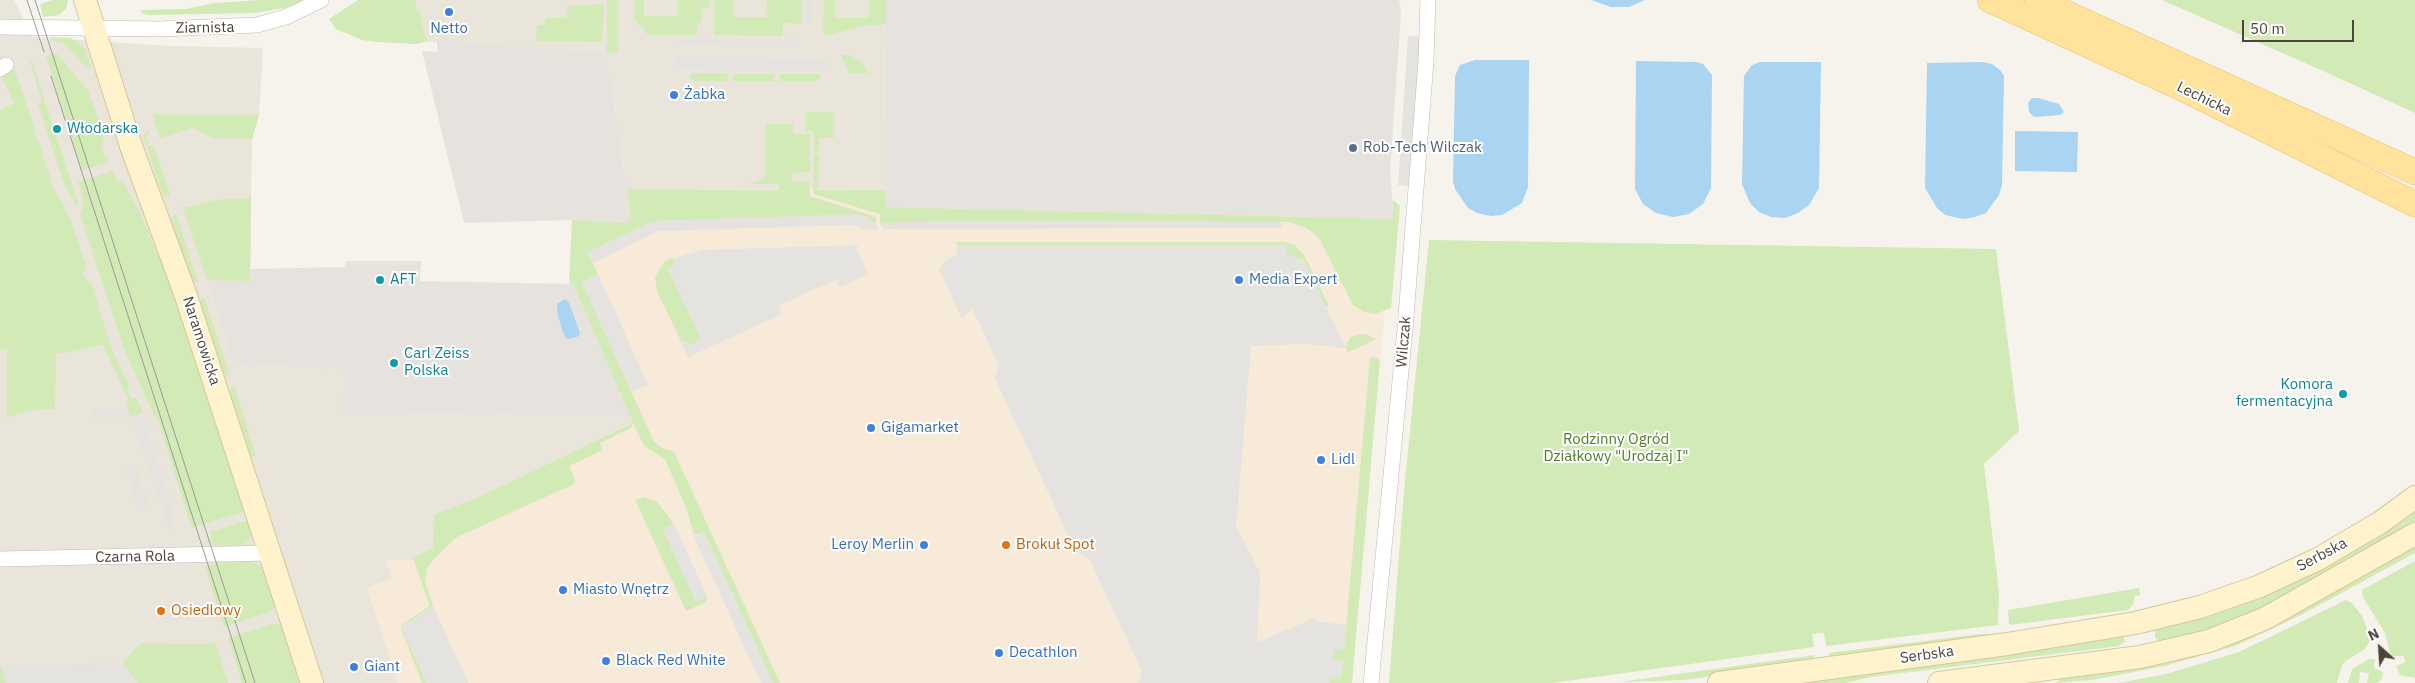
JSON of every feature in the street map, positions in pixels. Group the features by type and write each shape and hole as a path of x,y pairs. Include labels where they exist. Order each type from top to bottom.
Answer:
{"main road":[{"name":"Lechicka","path":"1990,0 2186,90 2415,204"},
{"name":"Lechicka","path":"2036,0 2415,172"}],"street":[{"name":"Naramowicka","path":"85,0 134,155 186,296 312,683"},
{"name":"Wilczak","path":"1371,683 1404,338 1426,61 1428,0"},
{"name":"Ziarnista","path":"94,28 257,26 286,17 316,2"},
{"path":"0,27 94,28"},
{"name":"Serbska","path":"1719,683 2007,644 2134,623 2208,604 2284,575 2318,559 2381,522 2415,497"},
{"name":"Serbska","path":"1939,683 2140,657 2195,645 2249,626 2319,589 2415,534"},
{"name":"Czarna Rola","path":"0,559 270,553"},
{"path":"2134,623 2140,657"}],"shaded area":[{"path":"0,0 14,0 33,37 169,46 263,48 259,115 252,139 250,281 207,281 234,368 271,366 343,370 342,415 630,416 633,423 463,505 433,549 414,558 392,579 367,588 398,683 0,683"},
{"path":"413,0 886,0 885,190 627,189 607,53 419,41"},
{"path":"801,0 812,0 812,23 801,24"},
{"path":"886,0 1399,0 1401,13 1390,171 1394,219 885,207"},
{"path":"1408,36 1421,37 1409,186 1398,185"},
{"path":"676,39 799,40 799,46 676,45"},
{"path":"437,41 607,53 631,217 626,223 572,220 464,223 422,51 437,52"},
{"path":"676,58 826,59 826,71 676,69"},
{"path":"627,189 885,190 885,207 1394,219 1349,676 1342,683 398,683 367,588 392,579 386,560 414,560 413,558 433,549 434,515 481,496 633,423 573,284 569,283 631,217"},
{"path":"858,214 876,224 878,229 864,230 855,225 659,231 593,263 588,252 653,221"},
{"path":"960,221 1281,222 1282,228 883,229 880,223"},
{"path":"860,245 857,246 857,251 868,274 840,287 836,280 784,303 778,306 782,314 688,357 678,337 683,343 692,345 701,339 667,268 677,263 674,259 670,259 703,250"},
{"path":"957,245 1287,245 1287,256 1295,257 1305,263 1346,348 1304,344 1251,346 1236,527 1260,572 1257,643 1314,618 1320,622 1346,625 1344,650 1333,649 1332,660 1343,661 1341,678 1330,677 1330,683 1138,683 1141,669 1090,560 1075,550 995,378 999,365 972,308 962,319 939,269 948,258 957,255"},
{"path":"346,261 421,261 420,281 573,284 630,416 342,415 343,370 271,366 234,368 207,280 250,281 250,269 345,267"},
{"path":"252,273 333,273 333,283 251,283"},
{"path":"598,274 648,385 632,392 582,282"},
{"path":"90,409 127,409 131,417 95,418"},
{"path":"142,416 172,508 172,534 132,420"},
{"path":"135,465 148,504 139,507 125,468"},
{"path":"674,524 707,596 696,602 663,529"},
{"path":"704,532 773,683 761,683 694,537"},
{"path":"433,606 468,683 427,683 401,627"},
{"path":"123,663 138,683 6,683 1,667"}],"green space":[{"path":"53,0 68,0 66,9 59,15 43,17 40,4"},
{"path":"260,0 308,0 285,8 254,13 149,15 141,13 141,10 186,9 215,3"},
{"path":"358,0 416,0 416,9 420,10 427,41 417,44 377,42 362,40 336,29 329,19"},
{"path":"607,0 618,0 618,52 607,53"},
{"path":"635,0 644,0 644,16 678,16 678,0 710,0 710,8 701,8 701,22 697,23 697,35 648,35 634,18"},
{"path":"714,0 733,0 733,17 766,17 767,0 801,0 801,24 783,23 783,36 714,35"},
{"path":"824,0 835,0 835,18 869,18 869,0 886,0 886,24 862,26 826,36 823,30"},
{"path":"2162,0 2415,0 2415,113 2330,74"},
{"path":"604,4 602,42 536,41 537,25 545,25 545,18 567,18 568,6"},
{"path":"50,37 70,38 78,42 85,49 92,69 85,66 63,43 51,40"},
{"path":"56,53 88,90 102,130 104,143 101,145 105,158 109,157 106,163 82,170 46,56"},
{"path":"847,54 861,61 869,73 849,73 841,55"},
{"path":"32,61 78,203 77,207 64,184 38,104 42,102 30,62"},
{"path":"12,68 16,73 54,189 70,218 87,269 83,273 86,281 91,282 113,352 129,385 127,390 131,398 136,398 143,412 131,417 127,409 128,399 103,345 56,354 55,409 34,410 7,417 7,350 0,349 0,111 14,103 0,74"},
{"path":"692,73 728,74 727,81 693,81 689,77"},
{"path":"733,74 774,74 774,81 733,81"},
{"path":"780,74 819,74 822,78 814,81 779,81"},
{"path":"806,112 834,112 834,138 819,138 819,151 814,151 814,131 806,131"},
{"path":"152,114 259,115 252,139 213,138 193,128 160,138"},
{"path":"766,124 793,124 793,134 810,134 810,172 792,173 792,181 810,182 810,196 876,217 876,224 862,215 653,221 588,253 598,274 582,282 654,442 662,448 673,451 675,454 780,683 773,683 704,532 694,535 687,510 665,459 644,446 573,284 569,283 572,220 626,223 631,217 627,189 779,190 779,184 750,184 765,178"},
{"path":"148,130 149,134 146,136 148,145 154,147 170,195 163,196 143,135"},
{"path":"814,154 819,154 818,188 815,190 885,190 885,207 1393,219 1393,200 1400,206 1391,308 1375,314 1364,312 1353,305 1319,238 1308,229 1291,222 960,221 880,223 880,214 813,194"},
{"path":"112,171 117,182 122,180 140,213 174,293 246,511 192,528 157,417 155,418 124,349 80,214 84,204 78,182"},
{"path":"251,198 250,281 207,280 183,208 215,200"},
{"path":"176,214 198,282 191,282 171,220"},
{"name":"Rodzinny Ogród Działkowy \"Urodzaj I\"","path":"1429,240 1996,249 2019,431 1984,464 1999,593 1998,625 1826,646 1824,633 1812,634 1814,647 1552,683 1389,683 1404,491"},
{"path":"956,242 1285,242 1294,245 1303,253 1329,306 1326,307 1305,263 1301,259 1287,257 1286,245 957,245"},
{"path":"672,258 677,263 668,268 701,339 694,345 681,341 657,291 655,278 664,262"},
{"path":"204,297 230,376 222,373 199,302"},
{"path":"1365,334 1376,339 1347,353 1346,346 1350,338"},
{"path":"1376,357 1380,361 1352,683 1330,683 1330,677 1341,677 1343,661 1332,660 1333,649 1344,650 1370,358"},
{"path":"234,385 256,457 249,457 229,391"},
{"path":"633,423 631,428 600,443 602,450 569,466 575,479 574,484 457,537 432,561 427,569 425,582 433,606 401,627 427,683 422,683 400,626 430,606 413,558 433,548 434,515 481,496"},
{"path":"643,497 657,502 674,524 663,529 696,601 707,596 706,602 686,611 635,500"},
{"path":"2415,507 2415,521 2382,543 2228,626 2161,643 2155,637 2155,630"},
{"path":"249,520 251,535 246,543 236,547 214,547 210,532"},
{"path":"2415,543 2415,553 2301,615 2235,646 2165,666 2092,680 2055,683 2065,676 2144,665"},
{"path":"251,561 265,571 276,604 275,607 269,612 224,627 205,567 219,562"},
{"path":"2415,561 2415,678 2400,675 2396,666 2406,662 2403,656 2392,656 2390,653 2385,633 2363,597 2362,590"},
{"path":"2139,588 2140,595 2135,596 2133,604 2128,610 2009,625 2008,610"},
{"path":"2346,600 2352,603 2362,616 2371,639 2365,649 2342,665 2337,683 2118,683 2166,674 2239,652"},
{"path":"274,624 283,626 302,683 242,683 228,638"},
{"path":"1980,634 1995,634 1996,636 1832,660 1828,653"},
{"path":"2123,635 2125,641 2119,646 1871,677 1845,683 1786,683"},
{"path":"215,642 228,683 0,683 0,667 123,663 141,643 202,644"},
{"path":"1815,655 1813,662 1808,664 1683,680 1620,682"},
{"path":"2369,659 2375,659 2374,668 2383,672 2382,679 2377,683 2367,683 2369,673 2360,672 2359,683 2348,683 2352,669"}],"water":[{"path":"1591,0 1645,0 1629,7 1611,7"},
{"path":"1475,60 1529,60 1528,187 1522,203 1502,215 1491,216 1477,213 1468,208 1455,189 1453,181 1455,76 1460,65"},
{"path":"1636,61 1696,62 1703,64 1712,75 1711,188 1703,204 1689,214 1673,217 1656,213 1643,204 1635,189"},
{"path":"1760,62 1821,62 1819,188 1809,205 1798,213 1785,218 1771,217 1759,212 1750,203 1742,184 1744,76 1752,65"},
{"path":"1982,62 1992,64 2004,76 2002,185 1999,195 1986,213 1963,219 1945,215 1937,208 1925,188 1927,63"},
{"path":"2032,98 2059,104 2064,112 2060,115 2034,117 2029,112 2028,103"},
{"path":"2015,131 2078,132 2077,172 2015,171"},
{"path":"565,299 569,303 580,333 579,336 570,339 566,338 558,316 557,304"}],"tram line":[{"path":"27,0 44,52"},
{"path":"35,0 255,683"},
{"path":"51,76 246,683"}],"place":[{"name":"Netto","path":"449,12"},
{"name":"Żabka","path":"674,95"},
{"name":"Włodarska","path":"57,129"},
{"name":"Rob-Tech Wilczak","path":"1353,148"},
{"name":"AFT","path":"380,280"},
{"name":"Media Expert","path":"1239,280"},
{"name":"Carl Zeiss Polska","path":"394,363"},
{"name":"Komora fermentacyjna","path":"2343,394"},
{"name":"Gigamarket","path":"871,428"},
{"name":"Lidl","path":"1321,460"},
{"name":"Leroy Merlin","path":"924,545"},
{"name":"Brokuł Spot","path":"1006,545"},
{"name":"Miasto Wnętrz","path":"563,590"},
{"name":"Osiedlowy","path":"161,611"},
{"name":"Decathlon","path":"999,653"},
{"name":"Black Red White","path":"606,661"},
{"name":"Giant","path":"354,667"}]}
